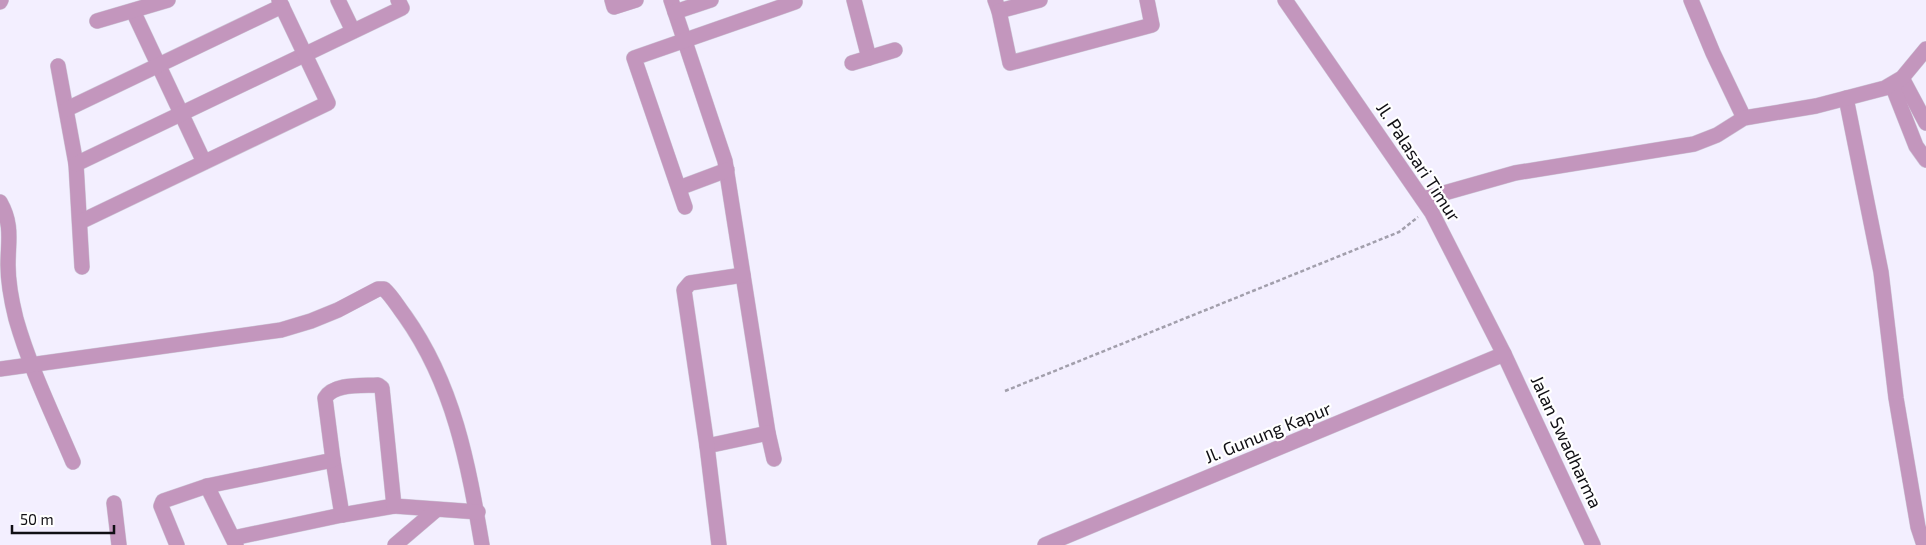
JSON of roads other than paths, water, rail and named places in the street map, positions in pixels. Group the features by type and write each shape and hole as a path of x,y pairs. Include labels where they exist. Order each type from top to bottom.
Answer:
{"street":[{"path":"97,21 168,0"},
{"path":"338,0 353,31"},
{"path":"76,164 402,8 398,0"},
{"path":"612,0 614,7 636,0"},
{"path":"711,0 673,6 727,170 768,433 774,459"},
{"path":"685,207 634,58 795,2 794,0"},
{"path":"854,0 869,58"},
{"path":"1040,0 997,6 1010,63 1152,26 1147,0"},
{"name":"Jl. Palasari Timur","path":"1285,0 1426,204 1504,354"},
{"path":"1691,0 1713,53 1744,118"},
{"path":"66,109 280,3 328,103 80,222"},
{"path":"132,11 204,162"},
{"path":"1426,204 1515,173 1694,144 1717,135 1744,118 1790,111 1885,88 1897,81 1926,49"},
{"path":"852,63 896,50"},
{"path":"58,66 76,164 82,267"},
{"path":"1897,81 1926,123"},
{"path":"1897,81 1916,146 1926,160"},
{"path":"1846,98 1881,272 1896,398 1919,534 1924,545"},
{"path":"679,188 727,170"},
{"path":"0,202 9,223 8,267 16,318 33,366 73,462"},
{"path":"719,545 707,446 684,290 690,283 743,275"},
{"path":"0,369 33,366 282,330 311,321 338,310 378,289 384,289 420,337 441,380 462,439 478,512 482,545"},
{"name":"Jl. Gunung Kapur","path":"1045,545 1504,354"},
{"name":"Jalan Swadharma","path":"1504,354 1593,545"},
{"path":"342,515 325,398 327,394 340,388 379,386 382,388 394,506"},
{"path":"707,446 768,433"},
{"path":"177,545 160,504 165,500 207,486 333,460"},
{"path":"207,486 234,541 342,515 394,506 478,512"},
{"path":"114,503 119,545"},
{"path":"395,545 436,510"}]}
